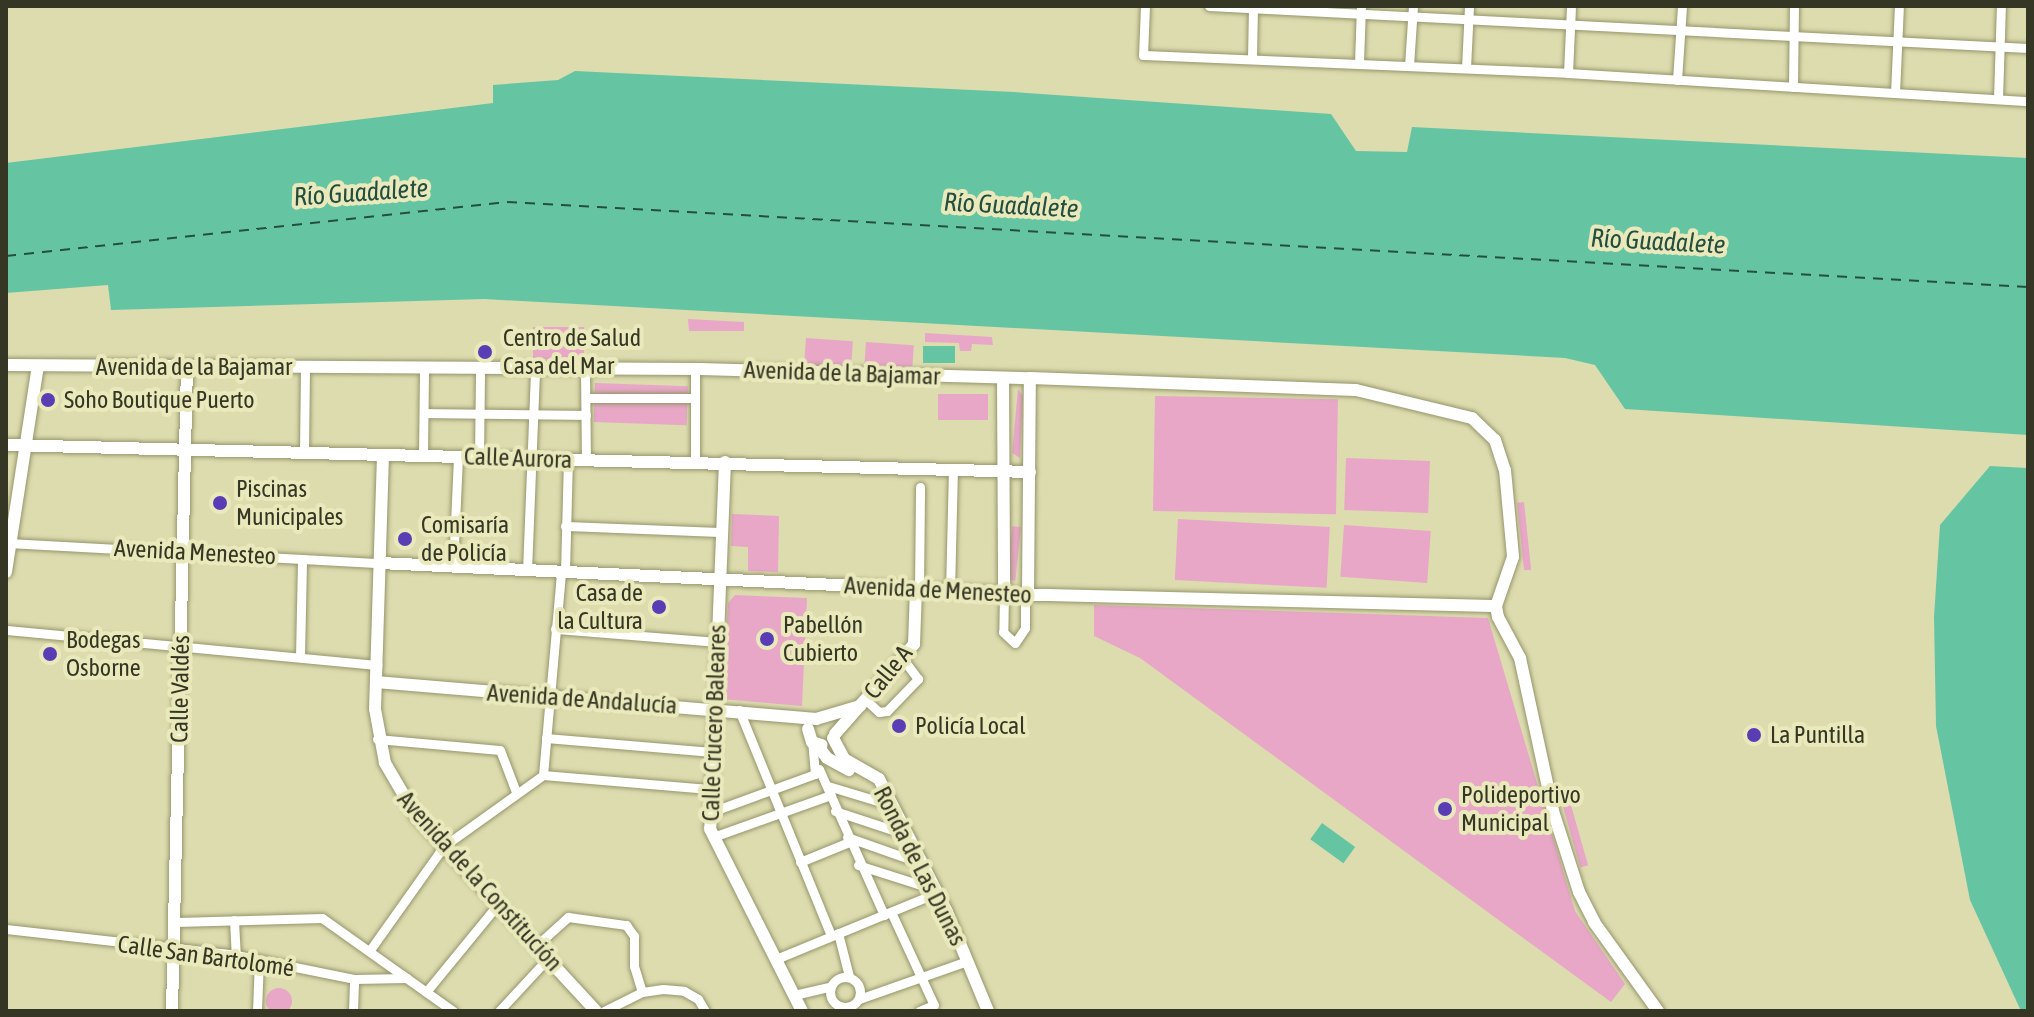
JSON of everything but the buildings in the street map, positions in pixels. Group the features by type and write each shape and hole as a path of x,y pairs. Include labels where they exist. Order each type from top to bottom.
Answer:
{"street":[{"path":"1145,6 1143,55 1568,73 2028,101"},
{"path":"1209,6 1413,11 1469,19 2028,48"},
{"path":"1466,68 1469,6"},
{"path":"1568,73 1571,6"},
{"path":"1677,80 1682,6"},
{"path":"1793,87 1794,6"},
{"path":"1895,93 1899,6"},
{"path":"1998,99 2001,6"},
{"path":"1252,58 1253,7"},
{"path":"1359,63 1361,10"},
{"path":"1409,66 1413,11"},
{"name":"Avenida de la Bajamar","path":"6,365 424,370 695,369 1356,390 1472,418 1495,440 1505,470 1513,557 1496,606"},
{"path":"6,572 8,543 38,366"},
{"name":"Calle Valdés","path":"172,1011 187,366"},
{"path":"304,451 305,367"},
{"path":"695,369 695,462"},
{"path":"423,455 424,370"},
{"path":"479,457 480,370"},
{"path":"527,571 535,370"},
{"path":"585,370 586,461"},
{"path":"1003,378 1003,632 1015,643 1025,628 1030,378"},
{"path":"586,398 695,398"},
{"path":"424,413 586,415"},
{"name":"Calle Aurora","path":"6,445 1030,472"},
{"name":"Avenida de la Constitución","path":"383,455 377,739 397,790 444,846 596,1011"},
{"path":"453,567 458,456"},
{"path":"543,775 563,572 568,459"},
{"name":"Calle Crucero Baleares","path":"725,462 712,752 713,837 801,1011"},
{"path":"950,591 953,469"},
{"path":"918,589 920,487"},
{"path":"565,526 721,532"},
{"name":"Avenida Menesteo","path":"8,543 380,563"},
{"path":"300,657 302,559"},
{"name":"Avenida de Menesteo","path":"380,563 1026,594 1496,606"},
{"name":"Calle A","path":"834,736 914,644 918,589"},
{"path":"1496,606 1520,658 1531,727 1579,892 1611,950 1658,1011"},
{"path":"555,629 716,642"},
{"path":"6,630 377,665"},
{"path":"863,703 879,712 887,711 918,679 903,659"},
{"name":"Avenida de Andalucía","path":"376,682 739,710 788,717 816,731"},
{"name":"Calle A","path":"816,731 863,703"},
{"path":"739,710 849,976 862,994 859,999"},
{"path":"816,731 834,736"},
{"path":"816,731 819,769 858,865 934,1005 919,1011"},
{"path":"816,731 827,758 879,779"},
{"name":"Ronda de Las Dunas","path":"816,731 834,736 849,764 879,779 935,891 988,1011"},
{"path":"546,738 712,752"},
{"path":"377,739 500,750 516,792"},
{"path":"711,812 819,769"},
{"path":"370,950 444,846 543,775 711,789"},
{"path":"713,837 830,791 891,805"},
{"path":"835,811 905,834"},
{"path":"800,862 848,840 918,862"},
{"path":"858,865 935,891"},
{"path":"776,959 935,891"},
{"path":"426,992 498,904"},
{"path":"537,945 568,917 626,925 634,936 634,966 642,992"},
{"path":"176,922 322,918 453,1011"},
{"path":"234,920 236,955"},
{"name":"Calle San Bartolomé","path":"6,929 174,951 236,955 354,979 407,978"},
{"path":"499,1011 549,957"},
{"path":"257,1011 259,960"},
{"path":"830,987 841,1009 859,999 967,961"},
{"path":"794,995 830,987 849,976"},
{"path":"353,1011 354,979"},
{"path":"604,1011 642,992 684,991 698,999 705,1011"}],"shaded area":[{"path":"688,319 744,322 744,331 689,331"},
{"path":"533,327 584,327 584,359 533,359"},
{"path":"925,333 992,337 993,345 972,344 971,351 960,351 959,343 925,342"},
{"path":"806,338 853,341 851,371 804,368"},
{"path":"866,342 914,345 912,371 864,368"},
{"path":"595,383 688,386 687,425 594,422"},
{"path":"1018,389 1023,396 1020,458 1012,453"},
{"path":"938,394 988,394 988,420 938,420"},
{"path":"1155,396 1338,399 1336,514 1153,511"},
{"path":"1346,458 1430,461 1428,513 1344,510"},
{"path":"1524,502 1531,570 1524,570 1517,503"},
{"path":"732,514 779,516 778,572 748,571 748,547 731,546"},
{"path":"1178,519 1330,527 1327,588 1175,580"},
{"path":"1344,525 1431,531 1427,583 1340,577"},
{"path":"1012,526 1021,527 1015,581 1006,580"},
{"name":"Pabellón Cubierto","path":"735,595 807,598 802,706 723,699 728,603"},
{"name":"Polideportivo Municipal","path":"1094,605 1488,618 1575,911 1625,984 1611,1002 1140,658 1094,636"},
{"path":"1568,795 1588,865 1580,867 1560,797"},
{"path":"279,988 288,992 292,1001 288,1010 279,1014 270,1010 266,1001 270,992"}],"water":[{"name":"Río Guadalete","path":"575,71 1014,92 1331,114 1356,151 1407,152 1412,127 2028,158 2028,435 1625,409 1595,365 1565,358 484,299 111,310 108,285 6,293 6,163 493,103 493,85 558,80"},
{"path":"923,346 955,346 955,363 923,363"},
{"path":"1990,466 2028,468 2028,1011 2021,1011 1970,900 1936,726 1934,617 1940,525"},
{"path":"1322,823 1355,847 1343,863 1310,839"}],"ferry route":[{"path":"6,256 507,202 2028,287"}],"place":[{"name":"Centro de Salud Casa del Mar","path":"485,352"},
{"name":"Soho Boutique Puerto","path":"48,400"},
{"name":"Piscinas Municipales","path":"220,503"},
{"name":"Comisaría de Policía","path":"405,539"},
{"name":"Casa de la Cultura","path":"659,607"},
{"name":"Pabellón Cubierto","path":"767,639"},
{"name":"Bodegas Osborne","path":"50,654"},
{"name":"Policía Local","path":"899,726"},
{"name":"La Puntilla","path":"1754,735"},
{"name":"Polideportivo Municipal","path":"1445,809"}]}
